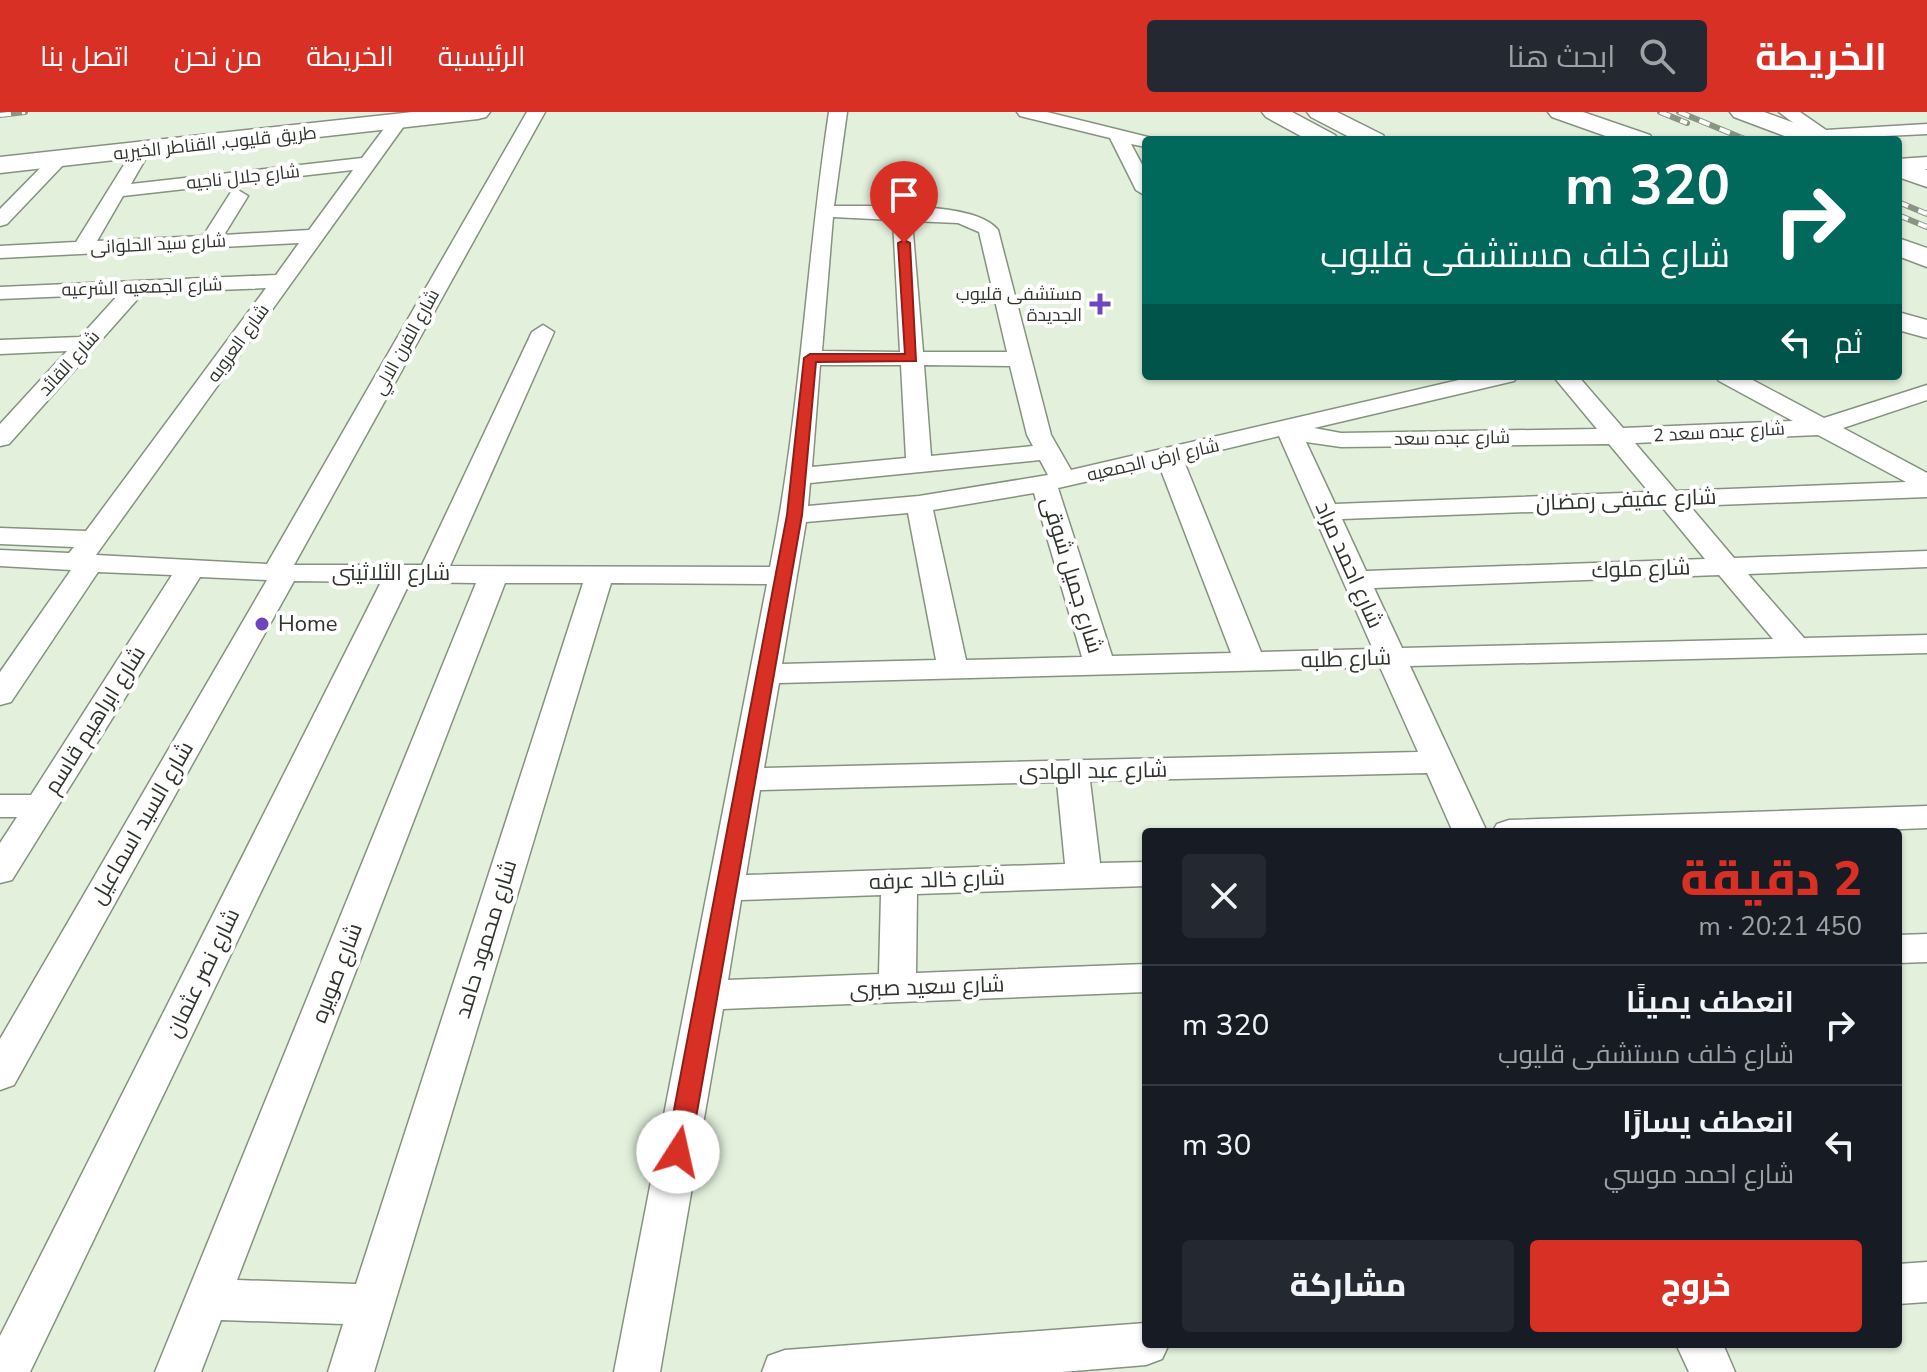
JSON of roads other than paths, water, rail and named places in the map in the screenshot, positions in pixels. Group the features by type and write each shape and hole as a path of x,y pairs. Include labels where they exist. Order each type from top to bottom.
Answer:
{"main road":[{"name":"طريق قليوب, القناطر الخيريه","path":"0,162 425,112"},
{"name":"طريق قليوب, القناطر الخيريه","path":"0,162 141,151 478,112"},
{"path":"1274,112 1319,136"},
{"path":"1319,112 1366,136"},
{"path":"1560,112 1629,136"},
{"path":"1742,112 1812,136"},
{"path":"1902,168 1927,179"},
{"path":"1902,248 1927,258"},
{"path":"1902,322 1927,329"},
{"path":"1902,336 1927,343"}],"street":[{"name":"شارع الفرن الالي","path":"280,573 536,112"},
{"path":"637,1372 794,515 824,211 838,112"},
{"path":"1026,112 1142,141"},
{"path":"1058,112 1152,136"},
{"path":"1788,112 1814,136"},
{"name":"شارع العروبه","path":"0,695 87,555 398,122"},
{"path":"1829,136 1927,129"},
{"path":"1117,134 1142,182"},
{"path":"83,247 141,151"},
{"path":"0,220 59,159"},
{"name":"شارع جلال ناجيه","path":"112,199 368,163"},
{"path":"1902,166 1927,163"},
{"path":"323,189 351,187"},
{"path":"112,199 266,194"},
{"path":"210,241 238,196"},
{"path":"824,211 902,214 919,465"},
{"name":"شارع جميل شوقى","path":"902,214 973,220 988,230 1039,435 1048,452 1100,666"},
{"name":"شارع سيد الحلوانى","path":"0,252 315,236"},
{"name":"شارع الجمعيه الشرعيه","path":"0,293 283,281"},
{"name":"شارع القائد","path":"4,430 137,287"},
{"name":"شارع نصر عثمان","path":"6,1372 543,332"},
{"path":"0,347 87,343"},
{"path":"810,358 1020,359"},
{"name":"شارع ارض الجمعيه","path":"794,515 919,504 1054,482 1490,380"},
{"path":"1568,380 1796,648"},
{"path":"1734,380 1927,486"},
{"path":"1822,427 1924,396"},
{"name":"شارع عبده سعد 2","path":"1617,436 1822,427"},
{"name":"شارع عبده سعد","path":"1288,429 1313,437 1341,440 1617,436"},
{"name":"شارع احمد مراد","path":"1288,429 1468,828"},
{"path":"799,476 1048,452"},
{"path":"1169,457 1250,662"},
{"name":"شارع عفيفى رمضان","path":"1325,512 1927,486"},
{"path":"919,504 953,668"},
{"name":"شارع الثلاثينى","path":"0,536 87,555 190,570 782,576"},
{"name":"شارع الثلاثينى","path":"0,558 87,555"},
{"name":"شارع ملوك","path":"1355,580 1927,559"},
{"name":"شارع ابراهيم قاسم","path":"0,871 190,570"},
{"name":"شارع السيد اسماعيل","path":"0,1074 280,573"},
{"name":"شارع صويره","path":"178,1372 494,574"},
{"name":"شارع محمود حامد","path":"351,1372 600,574"},
{"name":"شارع طلبه","path":"766,674 1927,644"},
{"name":"شارع عبد الهادى","path":"747,779 1439,762"},
{"path":"1072,771 1084,875"},
{"path":"0,806 41,806"},
{"path":"1620,828 1927,817"},
{"name":"شارع خالد عرفه","path":"727,888 1142,874"},
{"path":"897,988 899,881"},
{"path":"1902,949 1927,948"},
{"name":"شارع سعيد صبرى","path":"707,995 1142,978"},
{"path":"1902,1284 1927,1282"},
{"path":"209,1299 372,1305"},
{"path":"785,1372 1142,1344"},
{"path":"1701,1348 1712,1372"}],"railway":[{"path":"0,115 25,112"},
{"path":"1660,112 1687,123"},
{"path":"1679,112 1737,136"},
{"path":"1902,204 1927,214"},
{"path":"1902,217 1927,227"}],"place":[{"name":"مستشفى قليوب الجديدة","path":"1100,304"},
{"name":"Home","path":"262,624"}]}
